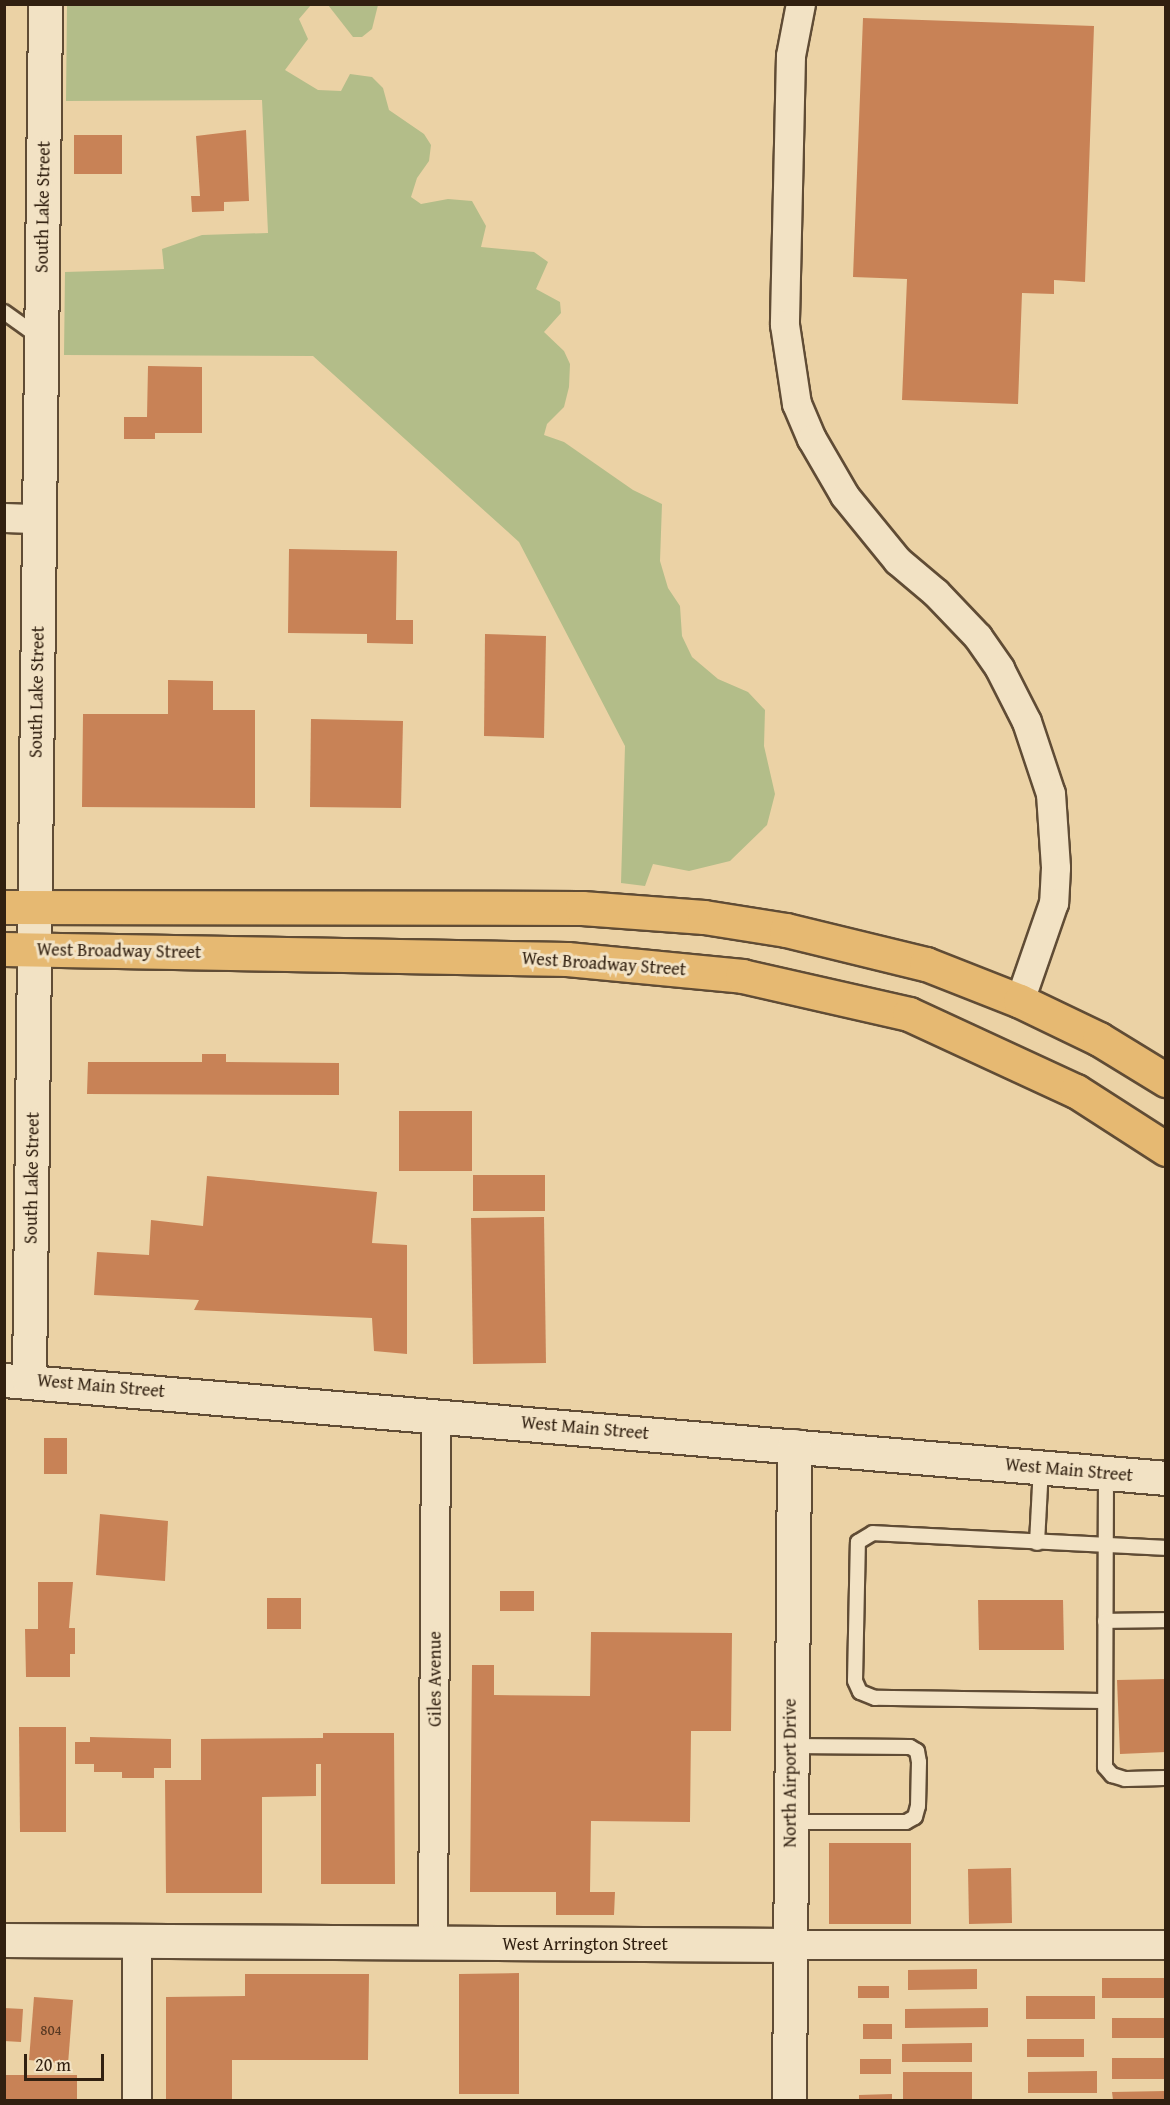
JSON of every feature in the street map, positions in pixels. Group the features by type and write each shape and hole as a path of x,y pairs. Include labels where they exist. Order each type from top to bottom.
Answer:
{"main road":[{"name":"South Lake Street","path":"16,1380 19,907 39,519 45,4"},
{"path":"19,907 582,908 652,912 797,932 927,964 1020,1001 1099,1040 1166,1080"},
{"name":"West Broadway Street","path":"20,950 567,959 742,976 909,1014 1076,1091 1166,1149"},
{"name":"West Main Street","path":"16,1380 1166,1478"},
{"name":"North Airport Drive","path":"789,2100 794,1446"},
{"name":"West Arrington Street","path":"4,1940 789,1945"}],"street":[{"path":"801,4 790,56 785,325 797,404 812,440 845,496 898,561 936,592 978,637 1000,669 1027,722 1051,794 1056,868 1054,903 1020,1001"},
{"path":"4,518 39,519"},
{"name":"Giles Avenue","path":"433,1943 436,1415"},
{"path":"137,1941 137,2100"},
{"name":"West Arrington Street","path":"789,1945 1166,1945"}],"lane":[{"path":"4,312 41,339"},
{"path":"1037,1543 1041,1467"},
{"path":"1106,1473 1103,1701 1105,1767 1125,1779 1166,1778"},
{"path":"1103,1701 875,1698 860,1692 855,1681 856,1551 865,1536 1105,1548 1166,1548"},
{"path":"1105,1621 1166,1620"},
{"path":"790,1746 910,1747 917,1751 919,1762 918,1806 915,1817 906,1822 790,1822"}],"green space":[{"path":"67,5 311,5 299,19 308,39 285,70 318,90 341,91 350,74 372,77 383,88 389,110 424,134 431,145 429,161 417,178 411,197 421,204 448,199 472,201 486,226 481,247 534,252 548,262 536,289 560,302 561,313 544,332 564,351 570,364 569,387 564,407 547,424 544,435 564,442 633,490 662,504 660,561 668,588 680,606 682,636 692,657 718,679 748,692 765,710 764,746 775,794 767,825 730,861 689,871 653,864 645,886 621,883 625,746 519,542 313,356 64,355 65,272 164,269 162,249 202,235 268,233 262,100 66,101"},
{"path":"328,5 378,5 372,29 362,37 353,37"}],"building":[{"path":"863,18 1094,26 1085,282 1054,280 1054,294 1022,293 1018,404 902,400 907,279 853,277"},
{"path":"246,130 249,201 224,202 224,211 192,212 191,196 200,196 196,136"},
{"path":"74,135 122,135 122,174 74,174"},
{"path":"148,366 202,367 202,433 155,433 155,439 124,439 124,417 147,417"},
{"path":"289,549 397,551 396,620 413,620 413,644 367,643 367,634 288,633"},
{"path":"485,634 546,636 544,738 484,736"},
{"path":"168,680 213,681 213,710 255,710 255,808 82,807 83,714 168,714"},
{"path":"311,719 403,721 401,808 310,807"},
{"path":"202,1054 226,1054 226,1062 339,1063 339,1095 87,1094 88,1062 202,1062"},
{"path":"399,1111 472,1111 472,1171 399,1171"},
{"path":"473,1175 545,1175 545,1211 473,1211"},
{"path":"207,1176 377,1192 372,1243 407,1245 407,1354 374,1351 372,1318 194,1310 199,1300 94,1295 97,1252 149,1255 151,1220 203,1226"},
{"path":"544,1217 546,1363 473,1364 471,1218"},
{"path":"44,1438 67,1438 67,1474 44,1474"},
{"path":"100,1514 168,1521 165,1581 96,1575"},
{"path":"38,1582 73,1582 69,1628 75,1628 75,1654 70,1654 70,1677 26,1677 25,1629 38,1629"},
{"path":"500,1591 534,1591 534,1611 500,1611"},
{"path":"267,1598 301,1598 301,1629 267,1629"},
{"path":"978,1600 1063,1600 1064,1650 979,1650"},
{"path":"591,1632 732,1633 731,1731 691,1731 690,1822 591,1821 590,1892 615,1892 614,1915 556,1915 556,1892 470,1892 472,1665 494,1665 494,1695 590,1696"},
{"path":"1166,1679 1166,1752 1120,1754 1117,1680"},
{"path":"19,1727 66,1727 66,1832 20,1832"},
{"path":"323,1733 394,1733 395,1884 321,1884 321,1764 316,1764 316,1796 262,1797 262,1893 166,1893 165,1780 201,1780 201,1739 323,1738"},
{"path":"90,1737 171,1739 171,1768 154,1768 154,1778 122,1778 122,1772 94,1772 94,1764 75,1764 75,1742 90,1742"},
{"path":"829,1843 911,1843 911,1924 829,1924"},
{"path":"1011,1868 1012,1923 969,1924 968,1869"},
{"path":"977,1969 977,1989 908,1990 908,1970"},
{"path":"519,1973 519,2094 459,2094 459,1974"},
{"path":"245,1974 369,1974 368,2060 232,2060 232,2099 166,2099 166,1997 245,1996"},
{"path":"1102,1978 1166,1978 1166,1998 1102,1998"},
{"path":"858,1986 889,1986 889,1998 858,1998"},
{"path":"1026,1996 1095,1996 1095,2019 1026,2019"},
{"path":"34,1997 73,2000 68,2064 29,2060"},
{"path":"4,2008 23,2009 21,2042 4,2041"},
{"path":"988,2008 988,2027 905,2028 905,2009"},
{"path":"1112,2018 1166,2018 1166,2038 1112,2038"},
{"path":"863,2024 892,2024 892,2039 863,2039"},
{"path":"1027,2039 1084,2039 1084,2057 1027,2057"},
{"path":"972,2043 972,2062 902,2062 902,2044"},
{"path":"1112,2058 1166,2058 1166,2079 1112,2079"},
{"path":"860,2059 891,2059 891,2074 860,2074"},
{"path":"1097,2071 1097,2093 1028,2093 1028,2072"},
{"path":"903,2072 972,2072 972,2099 903,2099"},
{"path":"4,2075 77,2075 77,2100 4,2100"},
{"path":"1166,2091 1166,2100 1113,2100 1112,2092"},
{"path":"892,2094 892,2100 859,2100 859,2095"}]}
